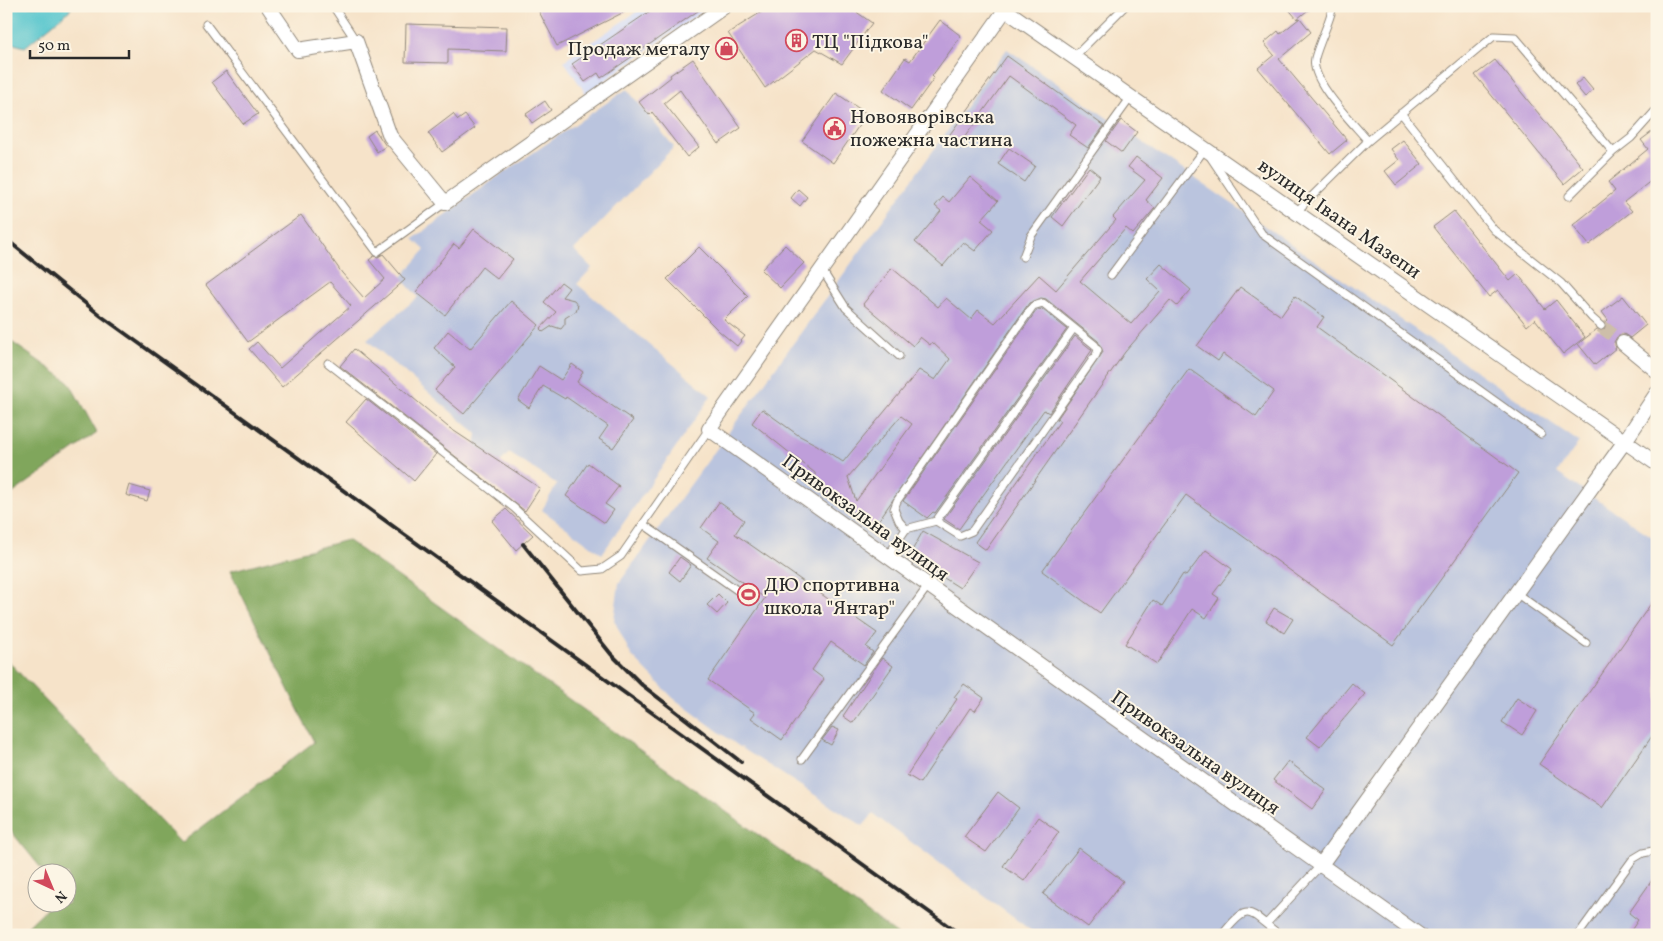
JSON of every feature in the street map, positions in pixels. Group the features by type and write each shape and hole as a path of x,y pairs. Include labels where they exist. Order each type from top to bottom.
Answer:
{"street":[{"path":"268,6 298,50 356,41 390,136 445,203 725,6"},
{"path":"708,429 822,269 1003,8"},
{"name":"вулиця Івана Мазепи","path":"1003,8 1657,464"},
{"path":"1623,343 1657,371"},
{"path":"1320,866 1625,441 1657,392"},
{"name":"Привокзальна вулиця","path":"708,429 1320,866 1420,935"}],"lane":[{"path":"333,6 356,41"},
{"path":"1074,57 1125,6"},
{"path":"1333,6 1314,60 1317,73 1323,86 1368,141"},
{"path":"206,24 377,252 445,203"},
{"path":"1296,212 1368,141 1494,36 1515,37 1613,152"},
{"path":"1023,257 1031,236 1131,97"},
{"path":"1569,196 1613,152 1631,138 1657,109"},
{"path":"1401,113 1494,230 1561,283 1601,326"},
{"path":"1111,276 1205,149 1262,234 1540,434"},
{"path":"822,269 846,308 899,356"},
{"path":"906,529 899,521 894,509 897,501 1033,306 1043,303 1098,350 972,531 960,536 936,521"},
{"path":"887,557 906,529 936,521 1074,328"},
{"path":"328,363 514,508 582,571 602,569 621,556 708,429"},
{"path":"643,524 742,593"},
{"path":"802,759 928,586"},
{"path":"1516,592 1586,643"},
{"path":"1578,935 1633,859 1643,853 1653,851 1657,854"},
{"path":"1266,924 1320,866"},
{"path":"1222,935 1238,915 1243,912 1250,913 1280,935"}],"shaded area":[{"path":"645,6 710,6 586,94 564,61"},
{"path":"1007,49 1579,442 1557,473 1657,540 1657,935 1037,935 873,814 863,826 737,745 673,698 631,655 614,620 619,583"},
{"path":"627,89 674,147 574,250 592,268 577,284 711,396 602,554 542,510 557,484 509,453 499,464 475,446 477,434 367,340 418,297 401,278 425,250 413,239 496,178"}],"green space":[{"path":"6,338 69,382 97,433 6,498"},
{"path":"347,540 898,935 19,935 41,914 78,914 78,864 38,864 6,825 6,659 181,843 314,742 230,571"}],"water":[{"path":"6,6 70,6 71,9 25,47 14,44 6,35"}],"building":[{"path":"536,6 636,6 557,46"},
{"path":"647,6 705,6 601,78 598,73 585,82 572,64 650,11"},
{"name":"ТЦ \"Підкова\"","path":"771,6 848,6 872,23 842,64 816,49 765,88 728,33"},
{"path":"1286,6 1313,6 1297,19"},
{"path":"1300,18 1311,32 1279,59 1347,140 1330,154 1258,68 1274,55 1264,43 1278,31 1280,34"},
{"path":"940,20 961,36 932,76 934,78 911,110 883,90 905,58 910,61"},
{"path":"406,24 507,27 506,51 448,49 448,63 405,62"},
{"path":"1007,56 1104,126 1088,148 1069,135 1076,125 1009,76 956,149 945,141"},
{"path":"693,59 741,128 718,144 680,90 664,103 699,147 687,157 652,112 649,115 639,102 671,77 670,75"},
{"path":"1495,60 1583,168 1564,184 1475,75"},
{"path":"226,71 258,114 243,124 212,82"},
{"path":"1583,78 1593,90 1585,97 1575,85"},
{"name":"Новояворівська пожежна частина","path":"836,93 867,114 833,163 802,141"},
{"path":"545,101 551,110 532,123 526,114"},
{"path":"453,114 458,120 465,115 475,128 442,152 428,133"},
{"path":"1121,120 1137,132 1122,153 1106,141"},
{"path":"1657,128 1657,176 1624,202 1632,211 1589,245 1573,225 1615,191 1608,182 1648,149 1641,140"},
{"path":"375,130 386,146 377,152 367,136"},
{"path":"1403,140 1422,164 1396,185 1385,171 1399,160 1391,149"},
{"path":"1009,148 1035,166 1024,182 998,164"},
{"path":"1136,157 1163,178 1146,200 1155,208 1133,234 1126,228 1080,281 1131,324 1160,291 1147,279 1161,264 1191,290 1177,306 1170,300 1125,352 986,550 975,542 1060,421 1057,419 1103,352 1098,341 1046,299 1041,298 1029,303 874,527 816,484 815,473 752,423 762,409 798,435 843,462 919,370 935,380 950,359 932,342 930,345 920,337 913,346 863,304 892,268 938,307 946,298 971,319 978,310 995,323 1039,275 1056,290 1116,220 1113,217 1145,180 1128,167","holes":["901,416 912,424 856,501 848,477"]},
{"path":"1089,167 1100,176 1063,226 1052,217"},
{"path":"970,177 998,201 981,220 993,230 975,251 963,242 943,266 915,242 941,211 935,206 943,197 949,202"},
{"path":"798,189 807,197 800,206 791,198"},
{"path":"1454,211 1510,281 1518,274 1545,309 1556,300 1585,337 1563,354 1535,319 1527,326 1498,290 1489,297 1433,227"},
{"path":"301,215 342,273 364,298 385,279 369,260 374,256 378,257 383,254 405,280 282,387 249,349 257,342 280,368 351,306 330,282 248,342 206,285"},
{"path":"474,229 513,259 497,279 482,267 445,315 416,292 454,244 459,248"},
{"path":"785,245 804,263 780,288 761,270"},
{"path":"699,247 748,296 724,320 745,336 737,346 719,331 667,279"},
{"path":"561,282 569,288 562,297 574,300 578,305 576,311 565,318 565,324 561,329 552,326 543,332 540,329 556,312 544,302"},
{"path":"1240,287 1281,316 1295,296 1324,317 1317,327 1518,473 1393,645 1186,495 1100,613 1042,571 1189,369 1256,417 1274,391 1223,354 1218,361 1197,346"},
{"path":"1623,296 1646,325 1630,338 1624,334 1617,337 1614,342 1616,348 1595,365 1578,344 1597,329 1605,330 1605,323 1608,320 1602,312"},
{"path":"511,301 539,325 464,414 435,390 455,367 434,348 448,331 470,349"},
{"path":"1042,309 1067,329 935,513 933,512 927,518 903,501 1036,311"},
{"path":"1075,336 1092,350 1049,413 1044,410 959,529 944,519"},
{"path":"354,349 448,427 540,488 525,511 340,366"},
{"path":"572,364 583,372 577,382 633,420 613,448 599,439 608,426 566,397 565,399 543,386 529,408 518,400 539,366 561,380"},
{"path":"366,399 436,454 414,481 346,422"},
{"path":"588,463 619,486 605,504 614,510 605,523 566,496"},
{"path":"129,485 150,491 147,501 126,495"},
{"path":"719,502 744,520 735,534 877,633 866,647 873,652 864,665 831,642 812,670 824,679 782,740 751,718 755,713 708,680 765,598 707,558 719,541 701,528"},
{"path":"506,509 533,535 516,550 492,521"},
{"path":"923,531 978,562 960,588 909,556"},
{"path":"1206,550 1232,569 1213,594 1219,598 1206,618 1192,609 1157,664 1125,644 1153,600 1162,606 1183,574 1186,576"},
{"path":"680,557 691,565 680,581 669,572"},
{"path":"718,594 727,603 717,614 707,605"},
{"path":"1657,595 1657,729 1602,808 1539,764"},
{"path":"1274,608 1293,619 1284,633 1266,621"},
{"path":"882,658 893,666 853,723 843,716"},
{"path":"1352,683 1365,694 1320,747 1307,737"},
{"path":"964,684 984,698 975,711 970,708 920,783 907,775 957,699 954,697"},
{"path":"1517,698 1537,711 1522,735 1502,722"},
{"path":"832,727 839,730 831,745 822,740"},
{"path":"1288,761 1326,790 1312,809 1273,780"},
{"path":"998,792 1019,808 986,852 964,837"},
{"path":"1038,817 1059,832 1024,881 1003,866"},
{"path":"1079,848 1123,881 1088,927 1043,894"},
{"path":"1657,873 1657,935 1628,935 1638,920 1629,913"}],"tunnel":[{"path":"1601,326 1623,343"}],"railway":[{"path":"6,239 101,316 961,935"},
{"path":"523,544 611,654 642,685 741,762"}],"place":[{"name":"ТЦ \"Підкова\"","path":"796,41"},
{"name":"Продаж металу","path":"726,48"},
{"name":"Новояворівська пожежна частина","path":"834,128"},
{"name":"ДЮ спортивна школа \"Янтар\"","path":"748,595"}]}
